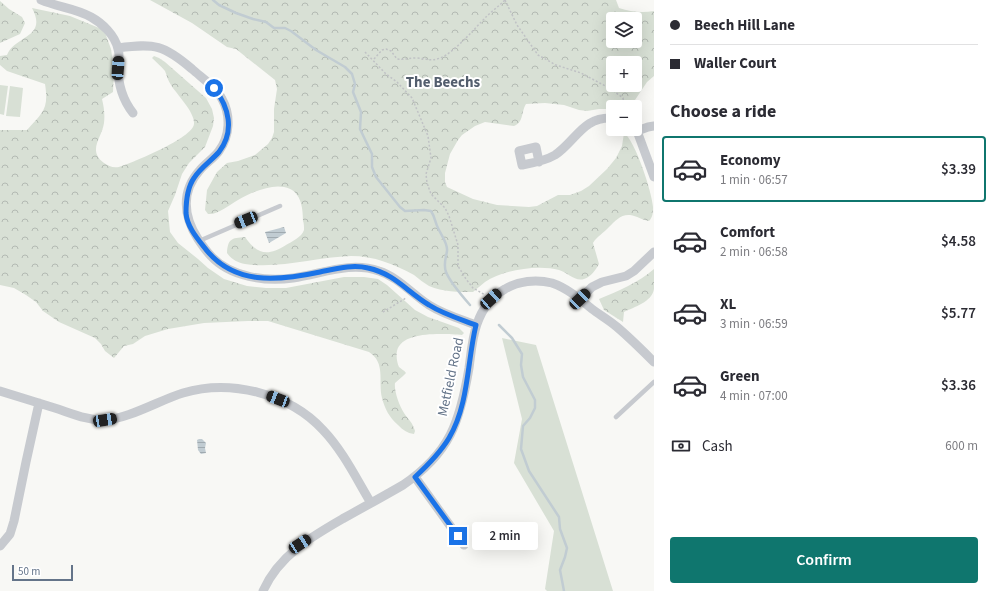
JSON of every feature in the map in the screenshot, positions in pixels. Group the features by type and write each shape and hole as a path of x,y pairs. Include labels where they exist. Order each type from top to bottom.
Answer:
{"street":[{"path":"41,0 78,11 90,17 103,25 113,37 118,48 119,81 122,98 133,113"},
{"path":"118,48 141,45 164,49 177,56 214,88 222,98 228,113 226,139 219,151 200,169 193,179 186,202 186,215 191,228 211,256 222,265 235,272 255,278 274,279 292,278 350,267 380,271 397,280 430,306 445,314 476,325"},
{"path":"539,162 549,158 564,148 579,131 588,124 596,120 606,118"},
{"path":"642,128 654,126"},
{"path":"638,136 654,177"},
{"path":"580,299 592,288 602,282 626,276 634,271 654,252"},
{"name":"Metfield Road","path":"263,591 274,572 300,544 370,503 404,486 435,457 449,438 454,428 464,395 476,325 481,312 491,299 498,293 511,286 525,282 538,281 552,283 580,299 616,326 654,362"},
{"path":"0,391 80,416 105,420 122,416 183,393 197,390 232,388 266,395 294,408 322,428 344,457 370,503"},
{"path":"0,546 10,534 14,521 40,403"},
{"path":"415,477 464,545"}],"lane":[{"path":"199,241 280,206"},
{"path":"616,417 654,382"}],"path":[{"path":"373,60 382,50 386,49 391,51 397,59 402,60 415,58 430,60 441,58 473,32 505,0 519,29 538,55 556,65 581,73 611,89 623,98 623,100"},
{"path":"365,52 412,98 428,136 431,158 426,174 427,183 431,194 445,208 449,216 458,245 458,266 473,288 491,299"},
{"path":"383,312 406,298"}],"green space":[{"path":"150,0 616,0 619,8 641,12 654,11 654,76 647,82 642,90 642,56 606,56 606,92 640,92 635,100 606,100 606,109 587,111 564,105 545,103 526,104 521,119 514,126 485,122 475,126 462,135 450,154 445,173 445,182 447,187 473,199 497,205 537,206 558,195 570,195 589,186 616,158 622,146 624,136 626,136 633,145 646,179 652,200 653,213 649,221 627,215 618,218 596,238 593,243 599,264 589,277 581,280 562,271 551,268 531,268 501,274 485,282 473,292 451,291 429,286 414,275 399,267 368,257 338,257 271,265 245,264 237,262 227,253 229,242 233,239 245,237 249,243 258,250 268,252 279,249 293,241 303,233 304,230 300,200 294,192 284,187 278,186 266,188 254,192 216,213 208,214 205,210 207,190 217,172 227,163 255,155 268,144 274,132 274,109 277,89 275,80 236,49 227,47 192,23"},
{"path":"0,1 22,17 25,23 20,34 0,43"},
{"path":"32,8 70,16 104,30 111,49 114,70 113,92 102,99 104,123 96,149 99,158 107,165 119,167 136,161 184,136 191,130 194,124 192,114 168,80 165,71 152,58 154,56 165,62 206,98 212,109 214,118 213,126 205,147 189,163 182,174 168,211 170,232 178,243 208,268 224,279 247,286 266,288 286,288 344,277 378,279 415,310 428,317 459,328 464,333 462,335 436,334 416,336 401,344 397,351 398,365 406,373 395,383 396,394 402,410 413,426 415,431 414,434 407,432 392,419 384,406 381,392 380,367 378,361 369,352 268,321 248,321 204,323 168,329 145,336 133,344 124,346 114,358 105,351 95,338 59,322 43,311 36,302 14,288 0,285 0,130 27,130 44,110 46,92 45,84 7,71 0,65 0,56 7,55 11,48 33,31 36,25 36,18"},
{"path":"0,85 8,86 4,115 0,114"},
{"path":"10,86 23,88 20,117 6,116"},
{"path":"654,269 653,294 642,304 624,312 623,322 604,310 599,299 635,283"},
{"path":"502,338 536,345 613,591 547,591 545,589 554,531 514,463 522,419"}],"shaded area":[{"path":"284,227 286,233 269,243 265,232"},
{"path":"202,439 206,443 206,453 201,454 198,450 197,440"}],"waterway":[{"path":"213,0 219,5 236,13 266,22 274,28 285,28 291,31 316,50 345,67 352,74 355,84 353,92 361,112 360,129 372,154 372,167 376,177 400,207 405,211 431,211 447,248 445,264 446,272 460,294 470,305"},
{"path":"499,325 512,338 522,354 521,365 523,377 535,400 535,408 530,418 523,426 521,449 529,471 559,517 560,529 567,548 560,570 564,591"}],"district":[{"name":"The Beechs","path":"443,82"}],"route":[{"path":"214,88 222,98 228,113 226,139 219,151 200,169 193,179 186,202 186,215 191,228 211,256 222,265 235,272 255,278 292,278 350,267 380,271 397,280 430,306 445,314 476,325 459,416 449,438 443,447 415,477 458,536"}]}
